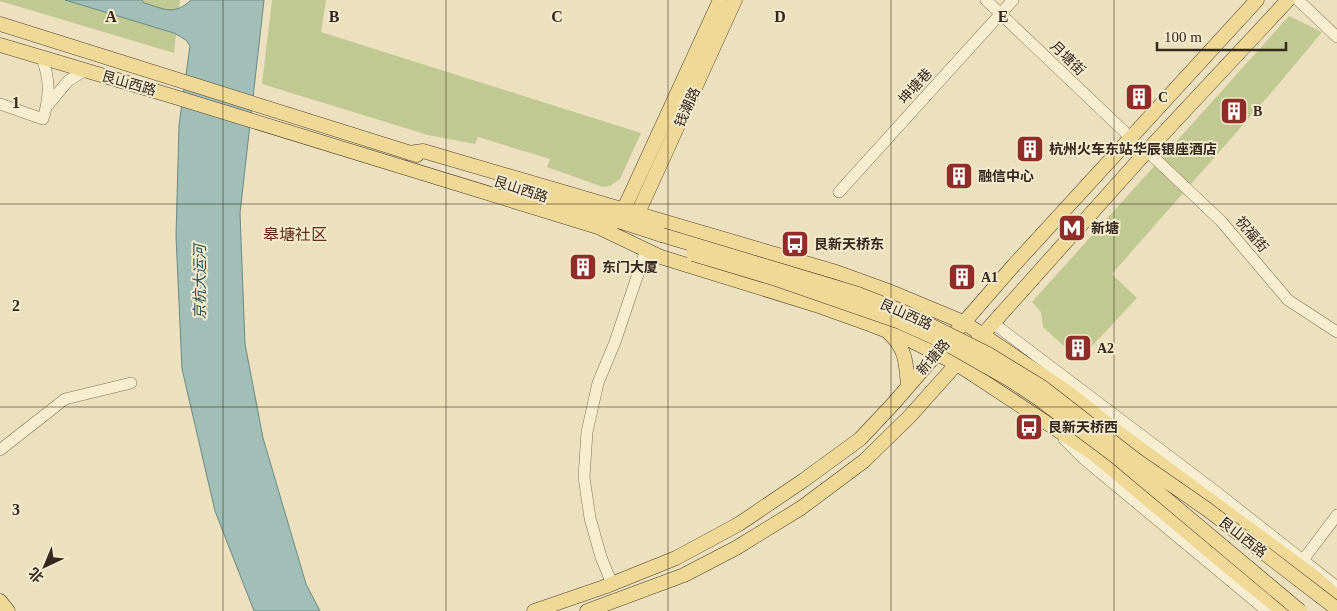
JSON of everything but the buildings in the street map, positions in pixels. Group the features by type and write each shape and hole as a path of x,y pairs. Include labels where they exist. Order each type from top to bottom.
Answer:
{"main road":[{"name":"钱潮路","path":"624,209 720,0"},
{"name":"钱潮路","path":"638,214 735,0"},
{"name":"新塘路","path":"534,611 612,584 676,558 739,524 860,439 908,387 963,322 1257,0"},
{"name":"新塘路","path":"586,611 684,575 736,548 801,508 864,461 910,416 1147,151 1288,0"},
{"name":"艮山西路","path":"0,24 409,153 900,322 981,362 1039,399 1115,456 1300,611"},
{"name":"艮山西路","path":"0,45 175,96 602,229 660,239 858,294 904,312 988,354 1049,392 1136,460 1208,510 1337,609"},
{"name":"艮山西路","path":"409,153 423,151 836,272 886,290 963,322 1070,394 1116,431 1314,577 1337,597"},
{"name":"艮山西路","path":"602,229 661,258 816,305 886,331 956,364 1094,454 1283,611"},
{"path":"886,331 899,342 905,358 908,387"},
{"path":"0,600 8,611"}],"street":[{"name":"月塘街","path":"986,0 1130,138"},
{"name":"坤塘巷","path":"839,192 1013,0"},
{"path":"1298,0 1337,37"},
{"path":"0,104 43,119 48,105 48,74 42,58"},
{"path":"48,105 68,81 84,71"},
{"name":"祝福街","path":"1147,151 1221,221 1288,300 1337,332"},
{"path":"612,584 601,557 590,518 584,477 587,432 598,383 615,342 646,250"},
{"path":"993,322 1337,587"},
{"path":"0,450 65,399 131,383"},
{"path":"1052,427 1084,459 1267,611"},
{"path":"1303,560 1337,515"}],"green space":[{"path":"180,0 174,53 0,1"},
{"path":"272,0 326,0 321,32 641,133 620,179 610,186 603,187 547,167 550,159 478,137 475,144 428,135 262,84"},
{"path":"1289,16 1322,32 1112,274 1137,298 1079,360 1043,327 1041,312 1032,302"}],"water":[{"name":"京杭大运河","path":"65,0 142,0 144,3 174,10 191,0 264,0 240,213 245,344 263,438 306,584 320,611 254,611 215,511 182,369 176,236 179,125 190,46 186,40 174,33"}],"place":[{"name":"C","path":"1139,97"},
{"name":"B","path":"1234,111"},
{"name":"杭州火车东站华辰银座酒店","path":"1030,149"},
{"name":"融信中心","path":"959,176"},
{"name":"新塘","path":"1072,228"},
{"name":"艮新天桥东","path":"795,244"},
{"name":"东门大厦","path":"583,267"},
{"name":"A1","path":"962,277"},
{"name":"A2","path":"1078,348"},
{"name":"艮新天桥西","path":"1029,427"}],"district":[{"name":"皋塘社区","path":"295,234"}]}
